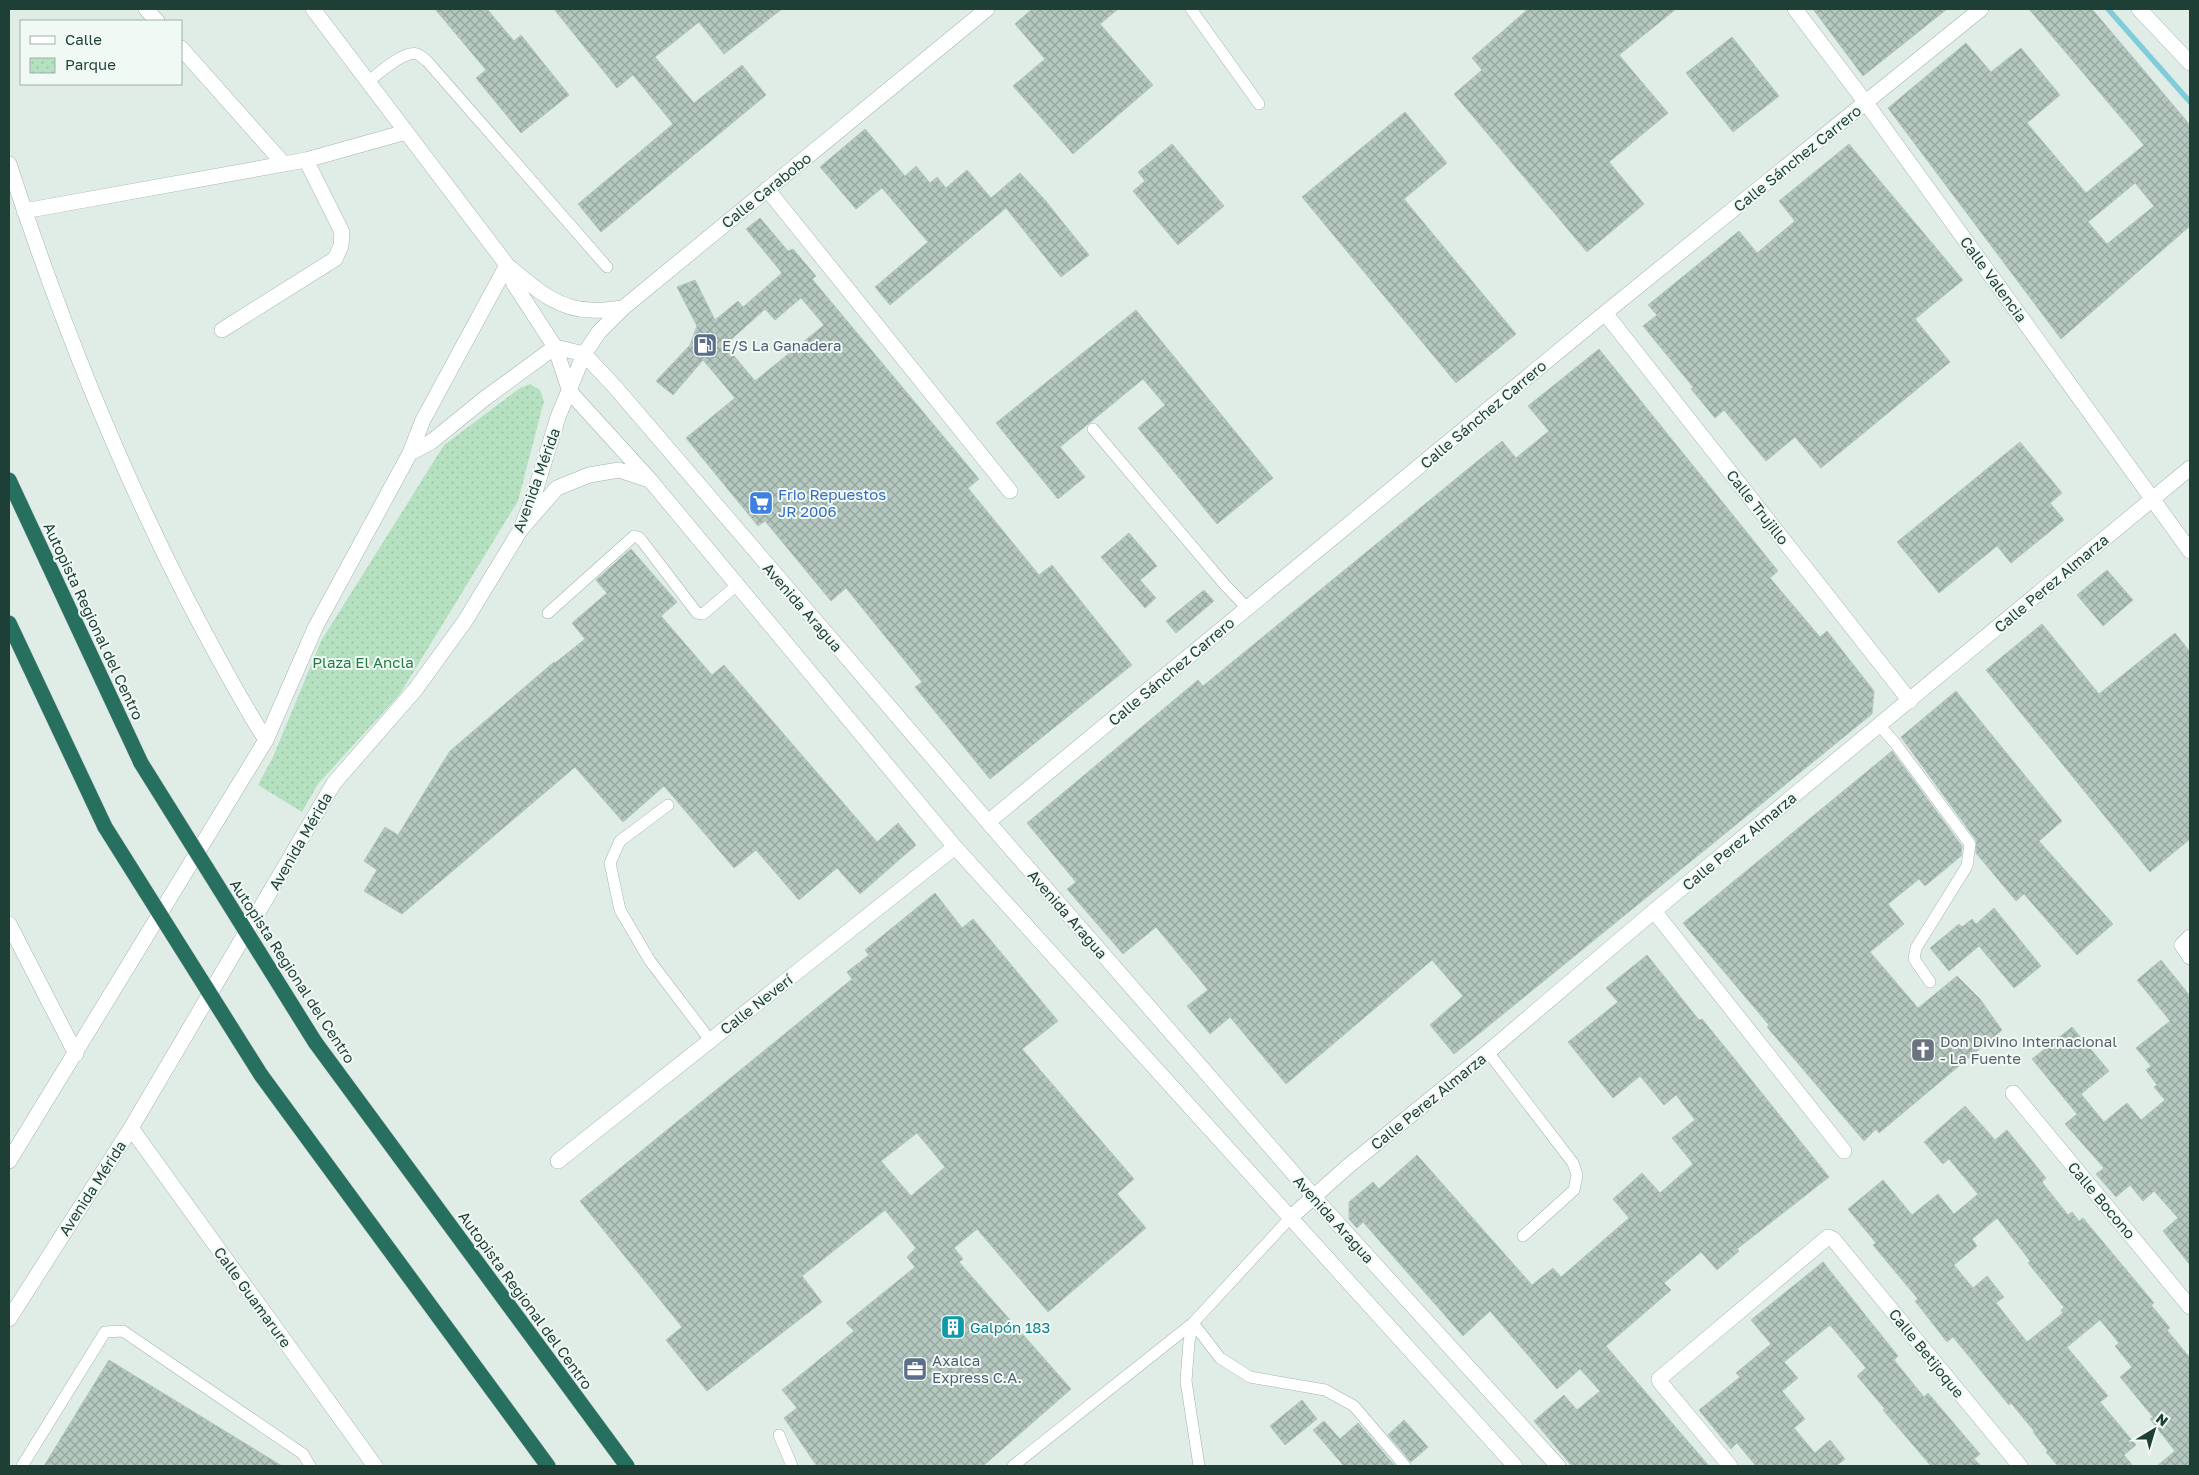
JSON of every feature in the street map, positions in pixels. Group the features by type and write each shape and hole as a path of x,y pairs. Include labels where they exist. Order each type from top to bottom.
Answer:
{"highway":[{"name":"Autopista Regional del Centro","path":"9,480 141,763 315,1042 627,1466"},
{"path":"9,623 105,827 261,1075 548,1466"}],"street":[{"path":"146,9 156,20"},
{"path":"313,9 507,265 542,294 562,305 590,310 623,308"},
{"name":"Calle Carabobo","path":"570,392 584,354 598,332 623,308 987,9"},
{"name":"Calle Valencia","path":"1795,9 1866,103 2154,498 2190,551"},
{"name":"Calle Sánchez Carrero","path":"988,822 1605,313 1981,9"},
{"path":"2139,9 2188,56"},
{"path":"182,49 283,163"},
{"path":"24,212 306,160 406,132"},
{"path":"222,330 335,259 341,246 342,232 306,160"},
{"path":"9,164 52,291 115,450 166,557 231,684 266,740"},
{"path":"767,189 1010,491"},
{"path":"507,265 514,284 555,347 570,392"},
{"path":"9,1162 266,740 316,626 410,453 424,420 507,265"},
{"name":"Calle Trujillo","path":"1605,313 1910,701"},
{"path":"410,453 431,442 484,398 555,347 584,354"},
{"name":"Avenida Aragua","path":"584,354 615,387 988,822 1314,1197 1558,1466"},
{"name":"Avenida Aragua","path":"570,392 650,480 955,847 1515,1466"},
{"name":"Avenida Mérida","path":"9,1319 131,1128 334,783 415,690 465,621 521,529 535,492 558,417 570,392"},
{"name":"Calle Perez Almarza","path":"1290,1218 1654,911 2190,468"},
{"path":"521,529 557,488 589,475 619,470 650,480"},
{"name":"Calle Neverí","path":"558,1161 955,847"},
{"path":"1654,911 1844,1151"},
{"path":"9,924 76,1054"},
{"path":"2190,937 2182,945 2190,957"},
{"name":"Calle Bocono","path":"2013,1093 2190,1307"},
{"name":"Calle Guamarure","path":"131,1128 375,1466"},
{"name":"Calle Betijoque","path":"1730,1466 1659,1379 1828,1237 1833,1239 2020,1466"}],"lane":[{"path":"1192,9 1259,104"},
{"path":"368,82 384,68 407,54 416,54 427,60 607,267"},
{"path":"1093,429 1225,586 1247,608"},
{"path":"548,613 634,536 642,541 697,613 703,614 709,610 737,585"},
{"path":"1879,725 1895,743 1970,844 1967,866 1916,948 1914,959 1930,982"},
{"path":"668,805 620,841 610,863 620,910 650,961 710,1040"},
{"path":"1488,1052 1573,1162 1577,1175 1574,1190 1523,1236"},
{"path":"1013,1466 1193,1323 1290,1218"},
{"path":"1193,1323 1189,1342 1186,1381 1199,1466"},
{"path":"1193,1323 1220,1358 1250,1377 1325,1390 1354,1406 1405,1466"},
{"path":"22,1466 105,1332 123,1331 303,1454 310,1466"},
{"path":"779,1435 792,1466"}],"green space":[{"name":"Plaza El Ancla","path":"530,384 540,390 544,401 518,501 400,694 318,784 302,812 258,785 273,757 321,641 444,445 520,388"}],"building":[{"path":"435,9 487,9 514,41 521,35 569,95 521,133 476,78 486,70"},
{"path":"554,9 782,9 724,54 699,22 655,57 694,103 742,65 766,95 601,232 578,204 673,124 633,75 617,88"},
{"path":"1032,9 1118,9 1100,24 1153,85 1073,154 1013,86 1045,59 1015,24"},
{"path":"1528,9 1676,9 1619,55 1668,113 1609,162 1644,204 1587,252 1454,94 1482,70 1472,58"},
{"path":"1813,9 1947,9 1863,76"},
{"path":"2029,9 2092,9 2190,125 2190,226 2061,339 1888,108 1966,43 1991,72 2021,48 2060,95 2027,123 2086,193 2144,145","holes":["2135,183 2154,206 2107,244 2088,222"]},
{"path":"1732,37 1779,96 1733,132 1686,73"},
{"path":"1405,112 1447,163 1404,199 1516,334 1456,383 1302,197"},
{"path":"865,129 905,176 916,166 930,183 937,177 946,188 967,170 991,198 1020,173 1045,200 1089,255 1061,277 1006,208 890,305 875,287 928,242 882,188 856,209 820,167"},
{"path":"1172,144 1224,206 1178,245 1133,191 1145,181 1138,172"},
{"path":"1849,144 1963,280 1915,319 1950,362 1821,468 1795,437 1766,461 1724,410 1715,418 1691,389 1693,387 1643,326 1657,315 1648,305 1739,231 1757,253 1795,221 1779,201"},
{"path":"760,218 788,251 793,249 816,276 812,279 979,479 968,488 1039,575 1052,565 1132,665 990,779 915,687 922,682 846,588 831,601 765,521 758,526 686,438 735,398 703,360 673,395 656,381 690,345 697,326 677,287 695,280 715,320 738,301 743,307 782,273 746,229","holes":["801,298 824,325 755,381 725,345 765,309 775,320"]},
{"path":"1136,310 1273,478 1217,524 1138,428 1165,405 1143,379 1060,447 1085,477 1058,499 996,423"},
{"path":"1599,349 1778,571 1770,578 1820,637 1827,631 1874,691 1872,714 1454,1054 1430,1025 1463,996 1432,960 1286,1084 1230,1017 1210,1034 1187,1006 1208,990 1156,927 1123,954 1067,889 1076,882 1027,823 1198,680 1203,686 1502,441 1516,458 1549,431 1528,406"},
{"path":"2020,442 2062,493 2050,503 2064,520 2011,563 1997,546 1939,593 1897,542"},
{"path":"1129,533 1157,566 1140,580 1156,598 1145,608 1101,557"},
{"path":"631,549 677,602 661,616 712,675 724,665 877,842 898,823 916,845 860,894 837,868 799,900 756,850 734,868 664,786 623,822 575,767 402,914 364,891 377,870 364,861 385,827 398,835 450,751 554,662 585,639 572,623 607,593 596,580"},
{"path":"2107,570 2133,600 2103,626 2077,595"},
{"path":"1204,590 1214,601 1176,633 1166,621"},
{"path":"2042,624 2099,694 2175,633 2190,652 2190,839 2150,872 1986,670"},
{"path":"1956,691 2062,821 2039,841 2113,924 2077,955 2024,894 2016,901 1976,853 1976,840 1901,737"},
{"path":"1892,751 1962,846 1961,856 1925,886 1919,879 1888,904 1904,924 1870,952 1918,1008 1957,976 1980,999 2002,1030 1879,1133 1876,1129 1864,1141 1767,1027 1769,1025 1683,923"},
{"path":"935,893 962,928 973,919 1058,1021 1022,1049 1134,1179 1117,1194 1146,1228 1048,1312 977,1229 954,1248 963,1259 959,1262 1071,1389 983,1466 817,1466 784,1418 797,1408 782,1390 854,1331 846,1323 915,1267 907,1257 916,1248 885,1210 802,1276 822,1302 707,1391 666,1340 682,1327 580,1201 852,979 847,972 869,955 865,950","holes":["917,1133 945,1167 911,1196 881,1161"]},
{"path":"1994,908 2041,966 2014,988 1979,946 1949,971 1930,948 1959,924 1962,927 1972,919 1976,924"},
{"path":"1647,955 1699,1020 1702,1019 1829,1177 1737,1249 1739,1251 1717,1270 1701,1252 1664,1283 1671,1290 1606,1346 1709,1466 1572,1466 1534,1421 1564,1395 1577,1410 1600,1391 1580,1369 1557,1389 1490,1311 1463,1336 1363,1222 1357,1228 1349,1219 1349,1202 1373,1182 1379,1189 1417,1155 1532,1285 1553,1268 1561,1277 1629,1218 1613,1199 1642,1173 1660,1193 1693,1164 1672,1138 1695,1120 1676,1095 1664,1105 1640,1076 1613,1098 1568,1042 1618,1002 1606,988"},
{"path":"2161,960 2190,996 2190,1265 2163,1231 2178,1218 2154,1191 2143,1201 2130,1185 2116,1197 2096,1174 2104,1168 2065,1124 2077,1114 2032,1059 2072,1027 2109,1071 2081,1094 2104,1122 2127,1103 2141,1120 2165,1100 2154,1087 2157,1085 2146,1070 2151,1066 2136,1048 2170,1021 2137,980"},
{"path":"1965,1106 1995,1140 2007,1130 2046,1178 2042,1182 2068,1215 2072,1212 2079,1221 2083,1218 2154,1303 2151,1305 2170,1328 2167,1330 2190,1358 2190,1466 2157,1466 2175,1451 2150,1419 2153,1417 2120,1377 2132,1367 2115,1346 2119,1343 2100,1320 2067,1347 2108,1396 2100,1402 2136,1445 2124,1455 2133,1466 2058,1466 2046,1452 2048,1451 2034,1431 2011,1403 2009,1405 1953,1337 1947,1342 1915,1301 1918,1299 1873,1245 1876,1243 1848,1209 1883,1180 1912,1215 1938,1194 1954,1214 1978,1194 1949,1159 1943,1164 1924,1142","holes":["1997,1218 2030,1261 2028,1263 2064,1307 2061,1310 2063,1313 2027,1342 1996,1303 2004,1297 1987,1276 1973,1288 1954,1265 1977,1246 1972,1239"]},
{"path":"1823,1262 1898,1356 1894,1360 1924,1397 1928,1393 1980,1454 1974,1459 1981,1466 1931,1466 1883,1410 1885,1409 1857,1376 1866,1368 1830,1325 1784,1362 1798,1378 1782,1391 1805,1419 1794,1428 1815,1453 1830,1440 1845,1459 1836,1466 1756,1466 1737,1443 1731,1449 1699,1410 1740,1377 1736,1373 1771,1344 1751,1320"},
{"path":"109,1360 282,1466 44,1466"},
{"path":"1302,1400 1317,1419 1285,1445 1270,1426"},
{"path":"1404,1420 1428,1447 1411,1462 1388,1435"},
{"path":"1324,1421 1340,1439 1358,1423 1395,1466 1344,1466 1313,1430"}],"waterway":[{"path":"2108,9 2190,102"}],"place":[{"name":"E/S La Ganadera","path":"705,345"},
{"name":"Frio Repuestos JR 2006","path":"761,503"},
{"name":"Don Divino Internacional - La Fuente","path":"1923,1050"},
{"name":"Galpón 183","path":"953,1327"},
{"name":"Axalca Express C.A.","path":"915,1369"}]}
